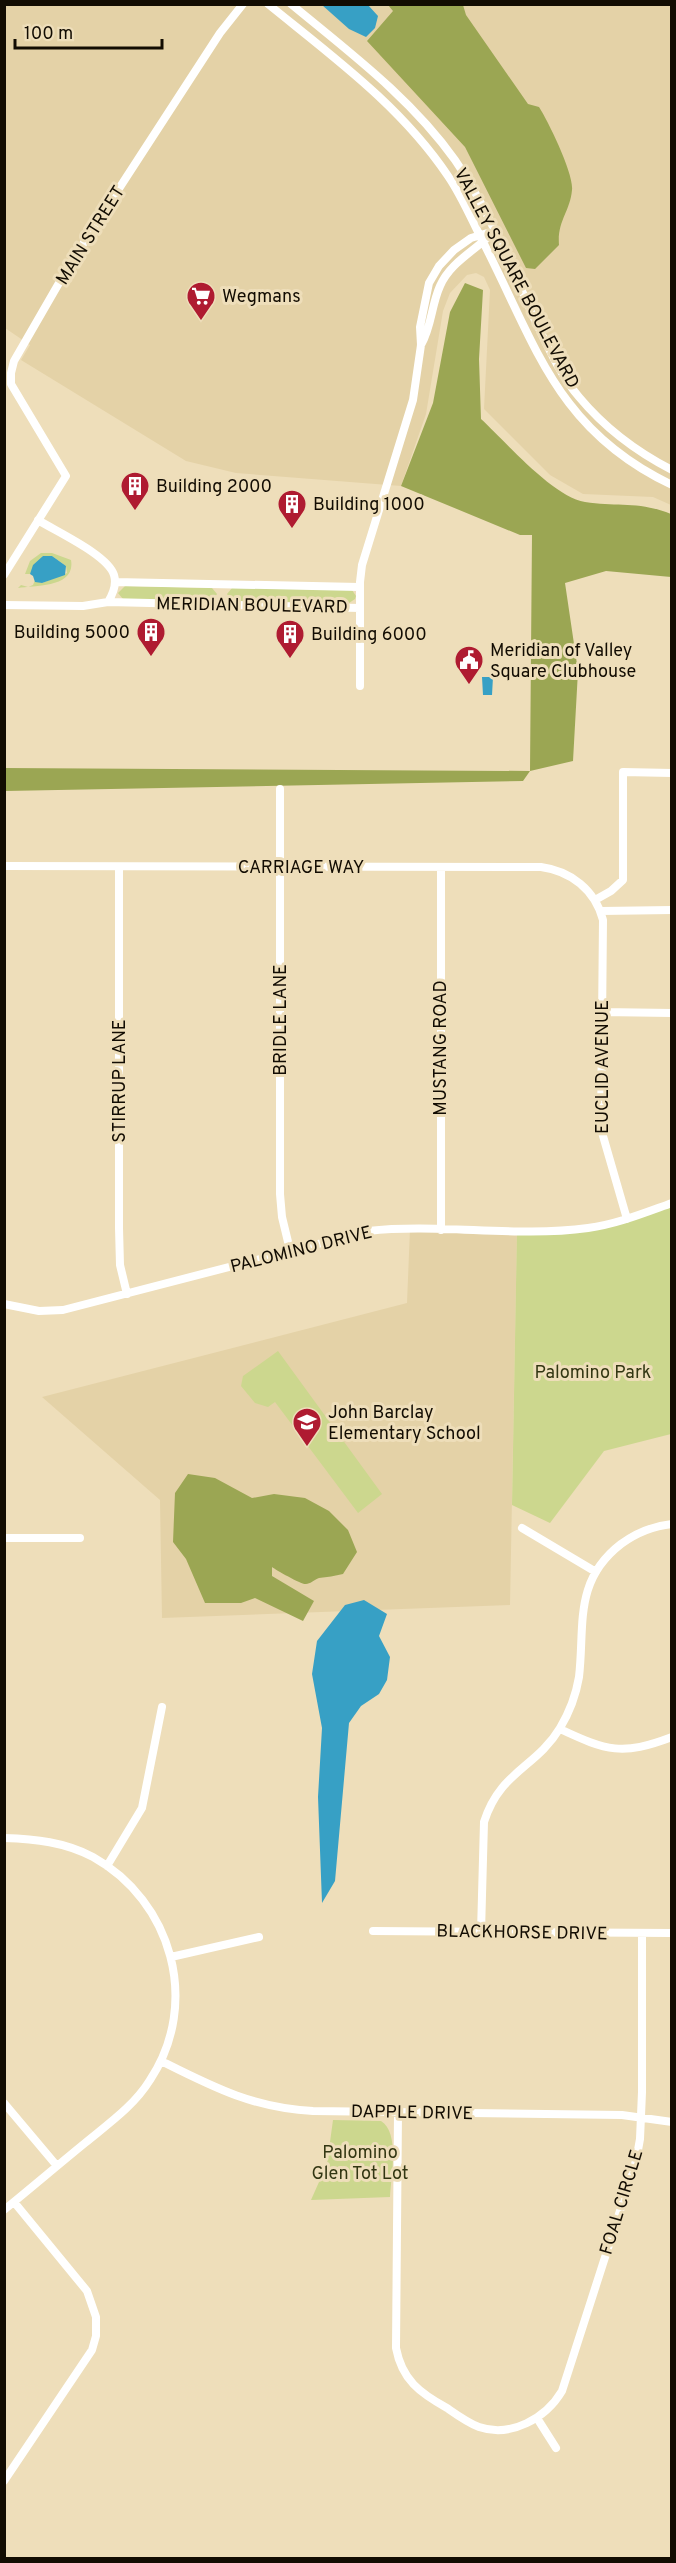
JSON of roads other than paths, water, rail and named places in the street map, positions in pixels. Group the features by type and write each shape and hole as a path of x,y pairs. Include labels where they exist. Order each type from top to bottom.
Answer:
{"street":[{"name":"MAIN STREET","path":"38,520 66,476 11,384 14,361 70,264 220,33 243,4"},
{"name":"VALLEY SQUARE BOULEVARD","path":"268,4 364,82 416,134 448,176 482,238 527,335 560,393 584,423 607,444 635,464 672,485"},
{"name":"VALLEY SQUARE BOULEVARD","path":"291,4 377,75 426,123 455,160 479,200 542,334 573,389 598,417 628,443 672,470"},
{"path":"360,686 362,565 413,400 421,345 420,327 429,284 449,255 471,238 482,238 494,231"},
{"path":"4,575 38,520 106,562 115,582 108,602"},
{"name":"MERIDIAN BOULEVARD","path":"115,582 360,587"},
{"name":"MERIDIAN BOULEVARD","path":"4,605 83,606 108,602 360,608"},
{"path":"592,896 611,891 623,880 623,772 672,773"},
{"name":"BRIDLE LANE","path":"280,789 280,1194 282,1217 290,1250"},
{"name":"CARRIAGE WAY","path":"4,866 551,868 574,878 592,896"},
{"name":"STIRRUP LANE","path":"119,867 119,1247 120,1265 127,1294"},
{"name":"MUSTANG ROAD","path":"441,867 441,1230"},
{"name":"EUCLID AVENUE","path":"592,896 601,911 603,920 601,1129 627,1219"},
{"path":"601,911 672,910"},
{"path":"602,1012 672,1013"},
{"name":"PALOMINO DRIVE","path":"4,1304 39,1311 63,1310 368,1231 569,1230 627,1219 672,1203"},
{"path":"481,1932 482,1835 488,1810 509,1778 543,1750 560,1729 575,1696 582,1608 596,1572 605,1559 627,1540 653,1528 672,1524"},
{"path":"522,1528 596,1572"},
{"path":"4,1538 80,1538"},
{"path":"107,1866 142,1808 162,1707"},
{"path":"560,1729 592,1744 614,1750 638,1749 672,1737"},
{"path":"4,1838 31,1839 64,1845 92,1856 128,1882 149,1907 160,1927 171,1957 176,1990 175,2016 161,2061 146,2086 124,2111 4,2210"},
{"name":"BLACKHORSE DRIVE","path":"373,1931 672,1933"},
{"name":"FOAL CIRCLE","path":"398,2112 396,2348 403,2372 424,2395 482,2428 511,2429 537,2418 555,2403 566,2380 636,2161 641,2116 642,1933"},
{"path":"171,1957 259,1937"},
{"name":"DAPPLE DRIVE","path":"161,2061 220,2091 265,2105 313,2111 641,2116 672,2122"},
{"path":"4,2103 57,2166"},
{"path":"4,2481 88,2359 97,2327 93,2304 87,2291 15,2202"},
{"path":"537,2418 556,2448"}],"water":[{"path":"322,5 368,5 378,16 375,28 366,37 349,29"},
{"path":"43,556 52,556 66,566 65,575 42,583 35,582 30,574 33,565"},
{"path":"482,677 493,677 492,695 483,695"},
{"path":"364,1600 387,1614 379,1636 390,1657 387,1680 379,1694 361,1706 349,1723 335,1881 322,1903 318,1797 322,1728 312,1674 317,1641 345,1605"}],"place":[{"name":"Wegmans","path":"201,322"},
{"name":"Building 2000","path":"135,512"},
{"name":"Building 1000","path":"292,530"},
{"name":"Building 5000","path":"151,658"},
{"name":"Building 6000","path":"290,660"},
{"name":"Meridian of Valley Square Clubhouse","path":"469,686"},
{"name":"John Barclay Elementary School","path":"307,1448"}],"park label":[{"name":"Palomino Park","path":"593,1372"},
{"name":"Palomino Glen Tot Lot","path":"360,2162"}]}
